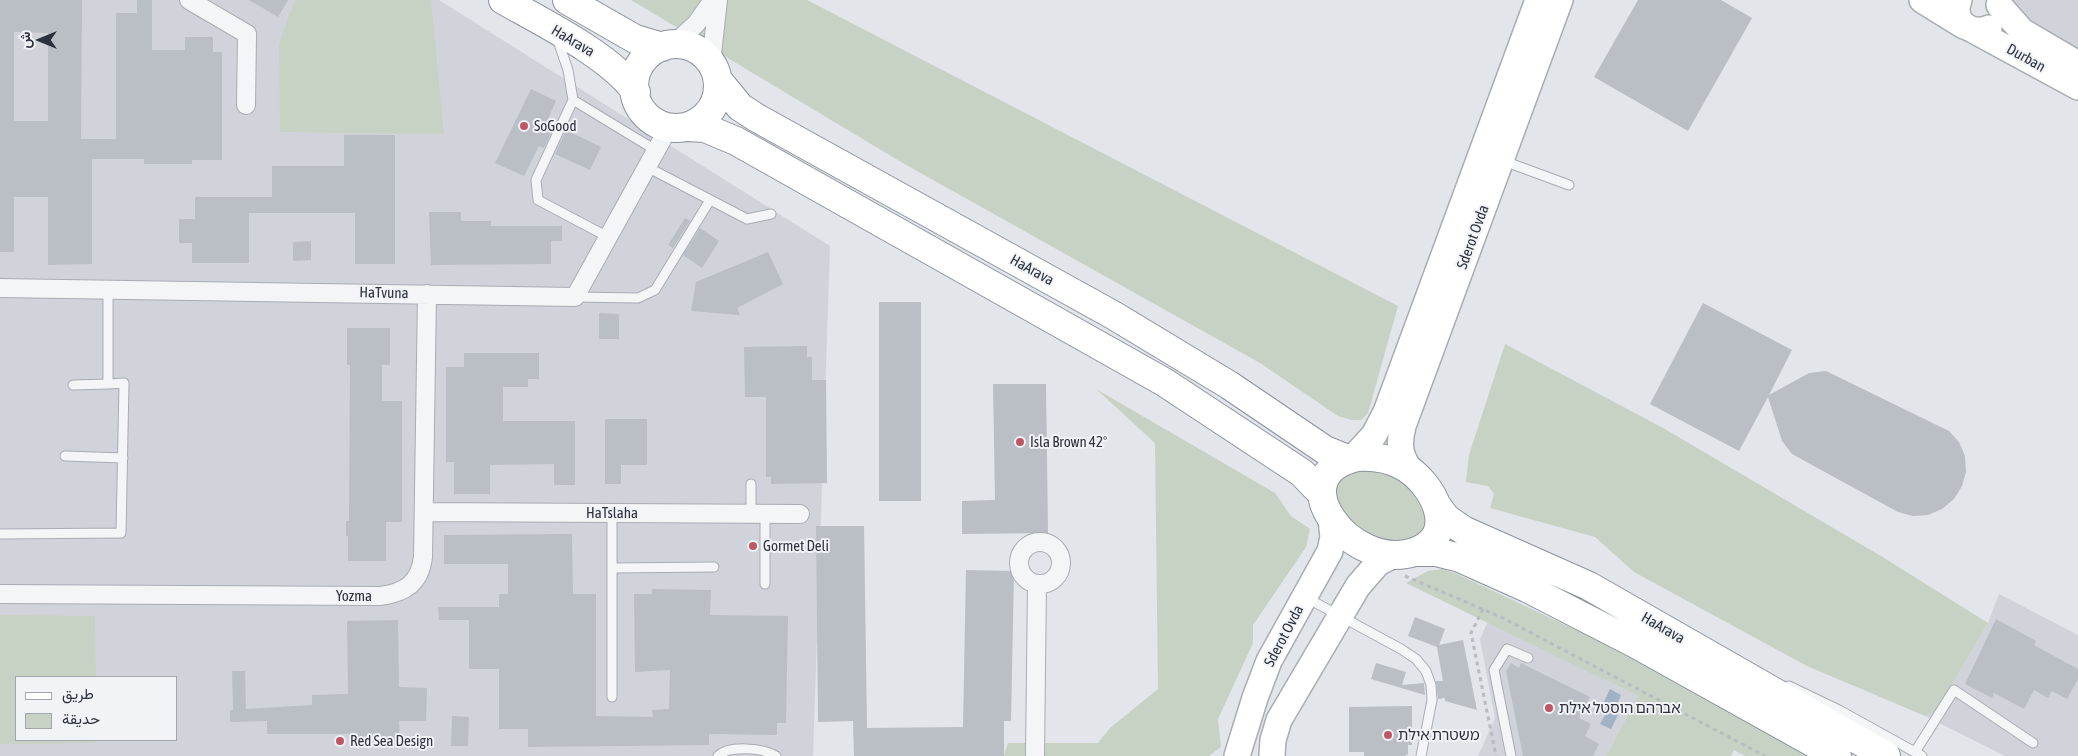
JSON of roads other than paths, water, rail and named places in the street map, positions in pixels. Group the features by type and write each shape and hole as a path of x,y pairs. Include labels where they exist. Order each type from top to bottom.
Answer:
{"highway":[{"name":"HaArava","path":"504,0 619,71 636,92"},
{"path":"567,0 635,39 667,46 682,44 695,48 715,72 718,94 713,107 704,118 671,135 642,111 636,98 634,84 638,71 645,59 667,46"},
{"name":"HaArava","path":"715,72 740,107 757,118 1126,323 1229,385 1325,450 1350,458"},
{"name":"HaArava","path":"671,135 704,128 736,141 1111,350 1236,428 1302,473 1327,507"},
{"path":"1379,457 1412,472 1429,489 1438,507 1439,526 1430,542 1394,558 1360,545 1342,532 1327,507 1326,476 1332,469 1350,458 1379,457"},
{"name":"HaArava","path":"1438,507 1446,518 1463,530 1584,584 1886,756"},
{"name":"HaArava","path":"1394,558 1425,550 1448,554 1527,588 1636,644 1837,756"}],"street":[{"path":"190,0 247,34 246,105"},
{"path":"667,46 696,24 712,0"},
{"path":"715,72 718,0"},
{"name":"Sderot Ovda","path":"1350,458 1374,435 1386,412 1538,0"},
{"name":"Sderot Ovda","path":"1412,472 1404,462 1400,452 1403,426 1560,0"},
{"name":"Durban","path":"1922,0 1969,28 2078,87"},
{"path":"1959,0 1957,15 1969,28 1983,30 1994,24 2000,12 1998,2"},
{"name":"Durban","path":"1998,2 2022,31 2078,64"},
{"path":"575,297 647,167 671,135"},
{"name":"HaTvuna","path":"0,288 575,297"},
{"name":"Yozma","path":"0,594 392,594 410,587 419,574 423,557 427,294"},
{"name":"Sderot Ovda","path":"1237,756 1264,674 1330,551 1333,537 1327,507"},
{"name":"HaTslaha","path":"424,512 800,514"},
{"path":"1272,756 1272,740 1279,720 1358,586 1394,558"},
{"path":"1035,756 1036,584"}],"lane":[{"path":"554,30 568,70 573,100 536,180 538,200 608,237"},
{"path":"573,100 671,135"},
{"path":"1501,160 1569,185"},
{"path":"647,167 746,219 771,214"},
{"path":"575,297 638,298 655,290 710,200"},
{"path":"108,289 108,384"},
{"path":"0,534 121,533 124,383 73,386"},
{"path":"64,456 122,458"},
{"path":"751,484 758,514 764,584"},
{"path":"612,513 612,697"},
{"path":"612,568 714,567"},
{"path":"1304,597 1401,649 1416,660 1426,671 1431,685 1432,700 1421,756"},
{"path":"1511,756 1494,670 1507,649 1528,658"},
{"path":"1710,655 1766,676"},
{"path":"1782,682 1831,706 1918,754 1954,690 2032,743"},
{"path":"718,756 729,749 769,752 776,756"}],"water":[{"path":"1610,689 1621,695 1618,702 1623,705 1611,729 1600,724 1605,715 1599,712"}],"place":[{"name":"SoGood","path":"524,126"},
{"name":"Isla Brown 42°","path":"1020,442"},
{"name":"Gormet Deli","path":"753,546"},
{"name":"אברהם הוסטל אילת","path":"1549,708"},
{"name":"משטרת אילת","path":"1388,735"},
{"name":"Red Sea Design","path":"340,741"}]}
